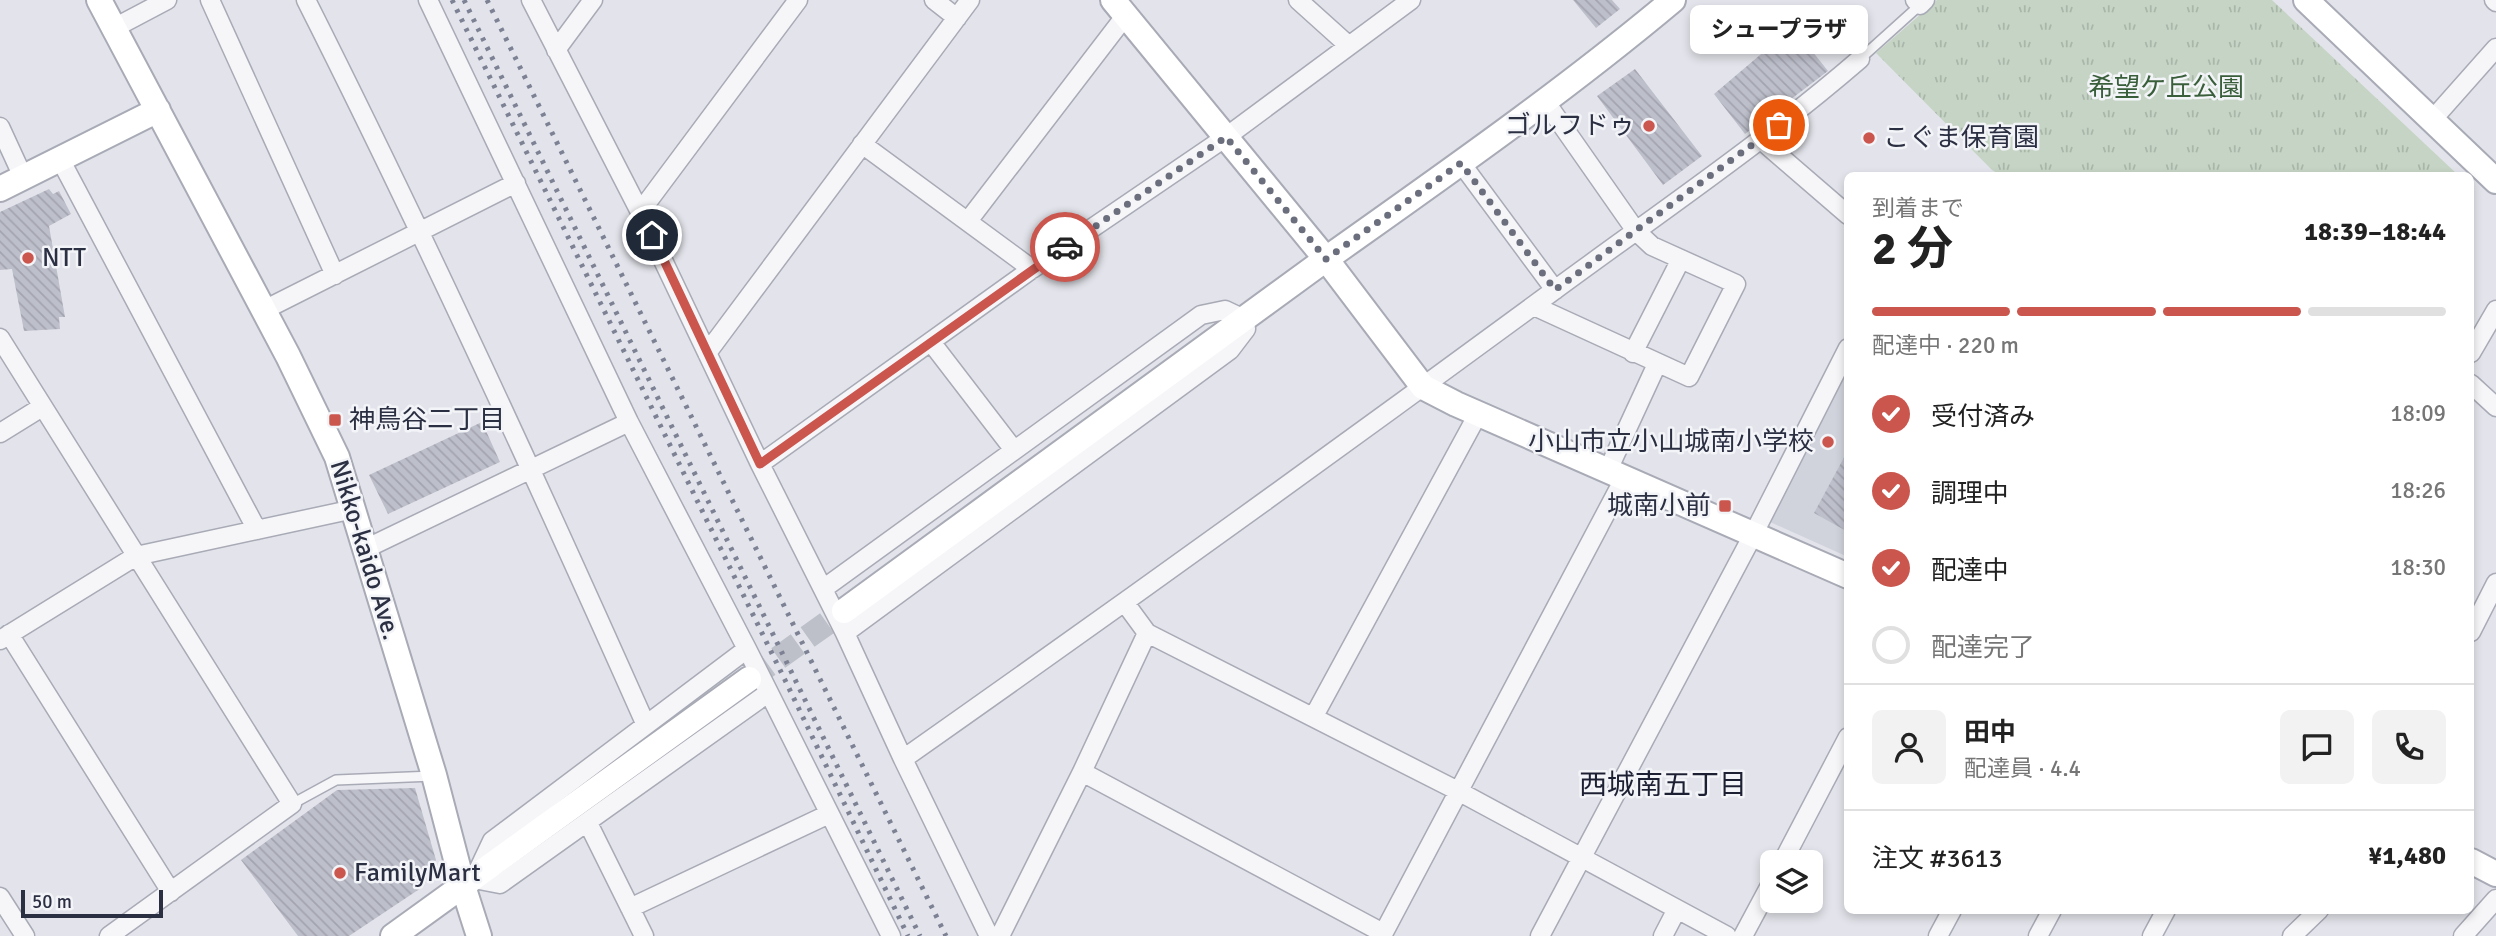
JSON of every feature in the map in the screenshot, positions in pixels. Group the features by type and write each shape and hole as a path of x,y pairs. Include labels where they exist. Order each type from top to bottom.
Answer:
{"street":[{"name":"Nikko-kaido Ave.","path":"99,0 264,310 317,412 337,457 468,882 479,936"},
{"path":"114,28 167,0"},
{"path":"210,0 335,275"},
{"path":"306,0 421,232 533,470 645,723"},
{"path":"428,0 629,422 747,649 759,686 829,814 891,936"},
{"path":"531,0 640,212 823,589 845,622 902,758 1001,935"},
{"path":"556,50 593,0"},
{"path":"640,212 798,0"},
{"path":"934,0 957,18"},
{"path":"707,353 970,0"},
{"path":"1298,0 1348,45"},
{"path":"760,464 1032,269 1226,137 1410,0"},
{"path":"845,622 1244,319 1615,49 1673,0"},
{"path":"2306,0 2496,181"},
{"path":"968,221 1120,8 1326,259 1423,387 1478,414 1844,574"},
{"path":"2433,119 2496,48"},
{"path":"902,758 1125,603 1423,387 1818,96 1860,59"},
{"path":"1534,306 1689,377 1736,284 1652,246 1636,231 1545,101"},
{"path":"0,189 159,110"},
{"path":"0,127 23,177"},
{"path":"1760,139 1844,212"},
{"path":"862,144 1032,269"},
{"path":"60,159 257,530"},
{"path":"1461,163 1555,290"},
{"path":"264,310 516,183"},
{"path":"1633,353 1681,259"},
{"path":"823,589 1201,315 1225,310 1244,319"},
{"path":"2474,348 2496,310"},
{"path":"0,338 292,804 109,936"},
{"path":"931,342 1014,450"},
{"path":"1540,936 1754,533 1844,356"},
{"path":"1083,772 1382,935 1458,791 1617,474 1657,364"},
{"path":"2474,387 2496,408"},
{"path":"0,433 41,407"},
{"path":"1314,716 1478,414"},
{"path":"365,549 629,422"},
{"path":"171,892 5,637 136,556 354,509"},
{"path":"2474,626 2496,583"},
{"path":"1125,603 1147,633 1458,791 1727,936"},
{"path":"1001,935 1083,772 1147,633"},
{"path":"468,882 492,841 645,723 747,649"},
{"path":"468,882 500,884 588,823 759,686"},
{"path":"393,936 468,882 759,686"},
{"path":"1789,850 1844,745"},
{"path":"630,908 829,814"},
{"path":"588,823 644,936"},
{"path":"2474,862 2495,872"},
{"path":"0,897 24,936"},
{"path":"2463,936 2496,899"},
{"path":"1743,936 1760,904"},
{"path":"1663,936 1677,909"},
{"path":"1945,934 1951,914"},
{"path":"2038,936 2050,914"},
{"path":"2152,936 2164,914"},
{"path":"2292,936 2315,914"}],"lane":[{"path":"1860,59 1920,2"},
{"path":"292,804 336,780 434,775"}],"shaded area":[{"name":"小山市立小山城南小学校","path":"1844,371 1844,555 1770,522"}],"green space":[{"name":"希望ケ丘公園","path":"1937,0 2272,0 2455,172 1995,172 1876,53"}],"building":[{"path":"1573,0 1612,0 1620,9 1596,28"},
{"path":"1793,27 1828,71 1745,134 1714,94"},
{"name":"ゴルフドゥ","path":"1635,69 1702,156 1663,185 1597,96"},
{"name":"NTT","path":"49,189 53,194 59,191 71,214 49,226 65,317 59,317 60,329 24,331 12,269 0,270 0,212"},
{"path":"482,422 500,462 388,514 369,475"},
{"path":"1844,457 1844,530 1814,513"},
{"name":"FamilyMart","path":"415,788 436,860 424,886 349,936 298,936 241,860 337,790"}],"tunnel":[{"path":"749,679 844,611"}],"railway":[{"path":"452,0 908,936"},
{"path":"464,0 920,936"},
{"path":"487,0 946,936"}],"way so far":[{"path":"1065,247 1226,137 1326,259 1461,163 1555,290 1779,125"}],"place":[{"name":"シュープラザ","path":"1779,125"},
{"name":"ゴルフドゥ","path":"1649,126"},
{"name":"こぐま保育園","path":"1869,138"},
{"name":"NTT","path":"28,258"},
{"name":"神鳥谷二丁目","path":"335,420"},
{"name":"小山市立小山城南小学校","path":"1828,442"},
{"name":"城南小前","path":"1725,506"},
{"name":"FamilyMart","path":"340,873"}],"district":[{"name":"西城南五丁目","path":"1663,785"}],"route":[{"path":"652,235 760,464 1065,247"}]}
